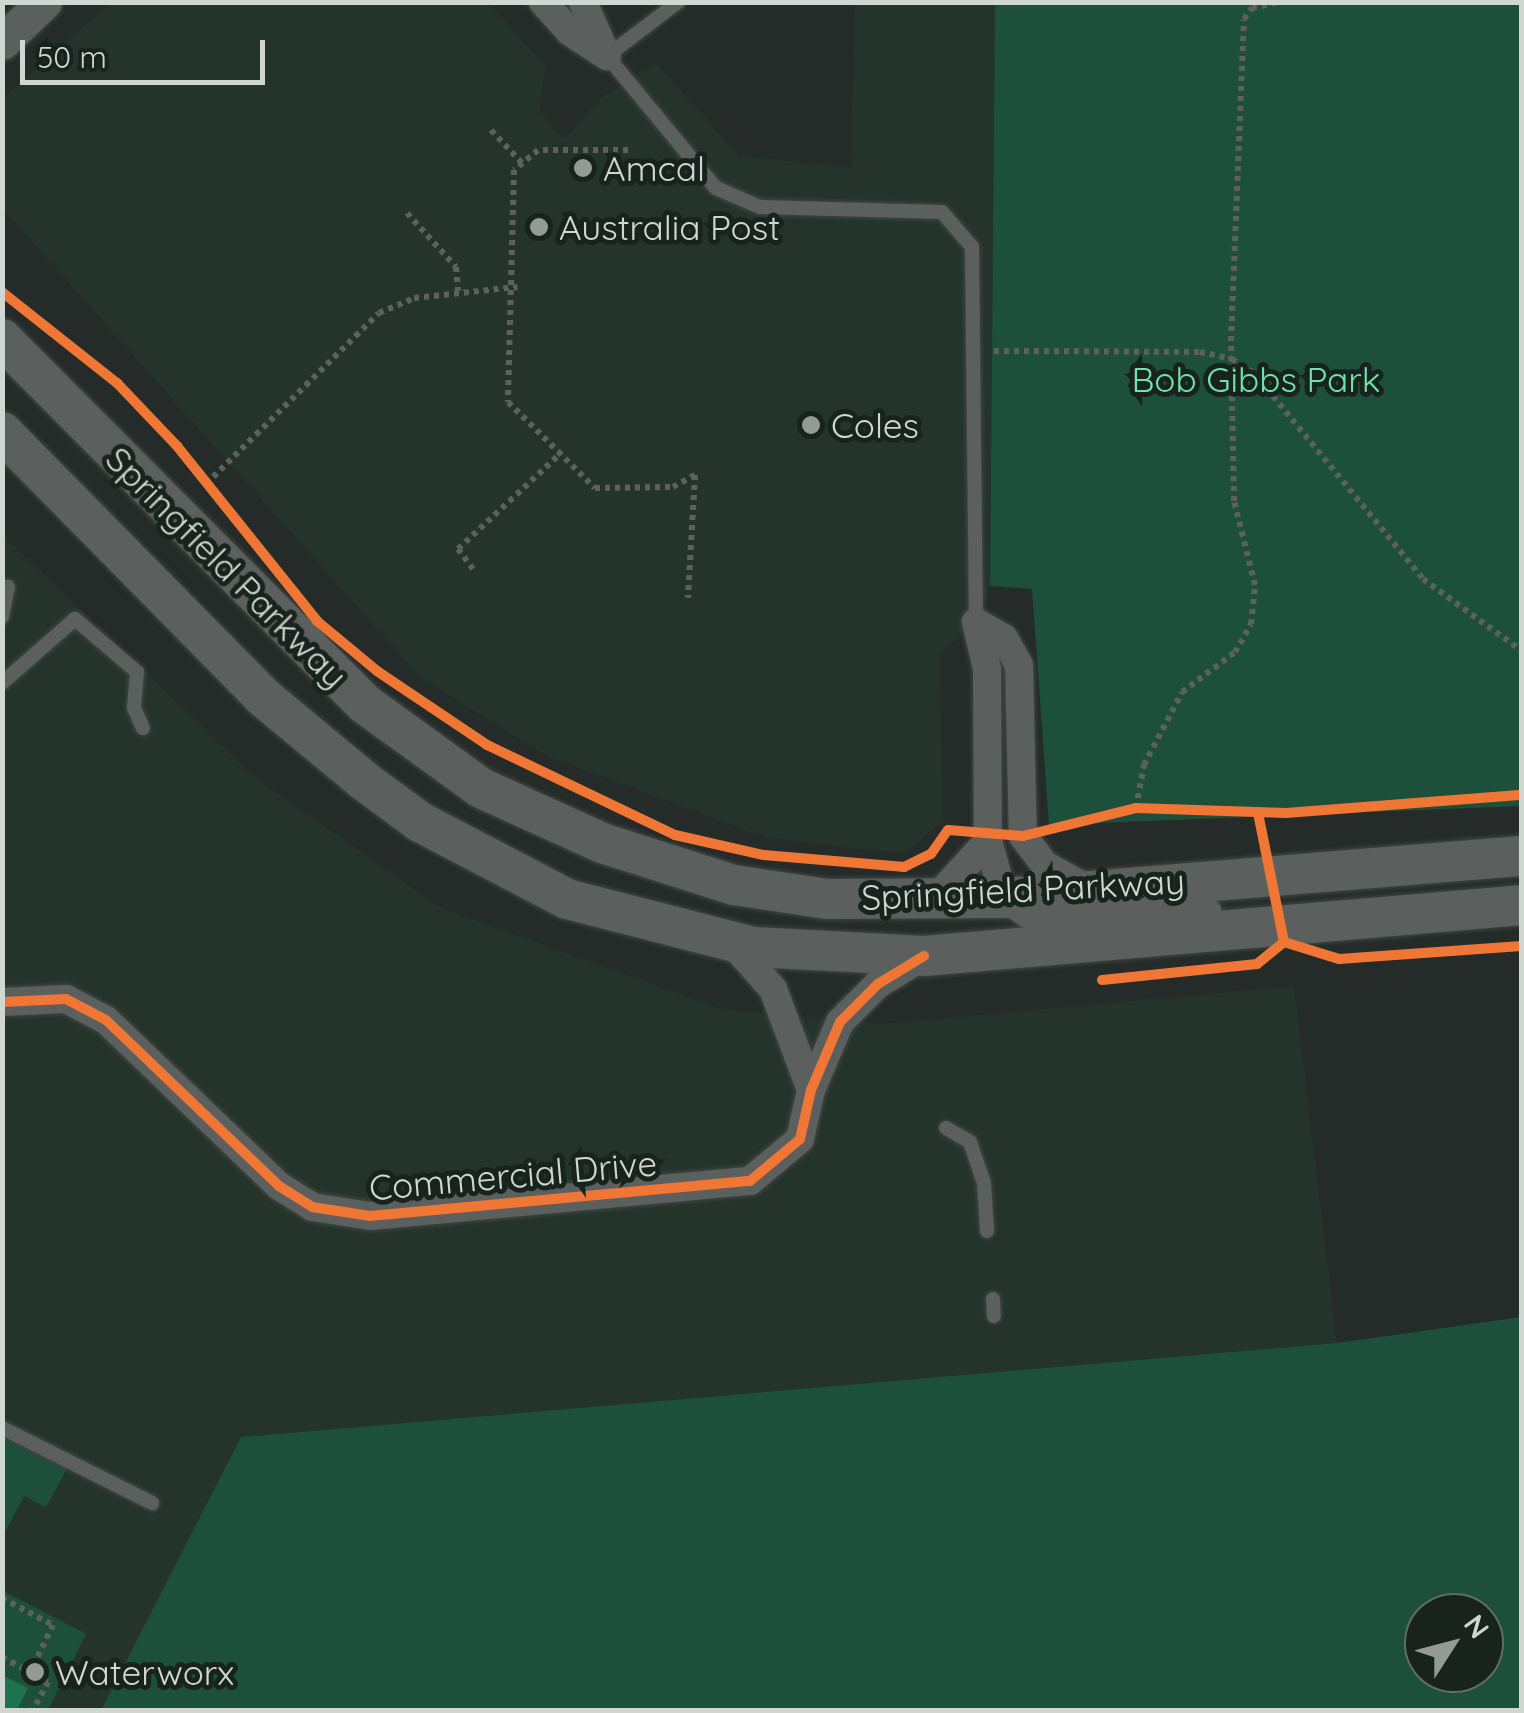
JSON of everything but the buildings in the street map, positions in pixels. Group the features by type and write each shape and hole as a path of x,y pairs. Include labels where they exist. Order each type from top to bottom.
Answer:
{"main road":[{"name":"Springfield Parkway","path":"2,339 364,704 481,788 602,843 734,885 827,899 1004,898 1086,888 1522,856"},
{"name":"Springfield Parkway","path":"2,432 262,696 420,822 567,899 730,941 826,956 924,956 1522,906"}],"street":[{"path":"2,42 44,2"},
{"path":"543,2 570,32 607,56"},
{"path":"583,2 607,56"},
{"path":"976,622 986,669 988,841 1004,898 1028,914 1080,923 1209,912 1229,928"},
{"path":"976,622 1004,638 1019,664 1024,836 1045,865 1086,888"},
{"path":"934,900 988,841"},
{"path":"730,941 772,989 811,1090"},
{"name":"Commercial Drive","path":"2,1002 37,996 66,999 106,1020 279,1186 312,1207 347,1215 750,1181 800,1139 811,1090 840,1022 878,984 924,956"}],"lane":[{"path":"678,2 607,56 716,188 760,207 942,212 972,247 970,351 976,622"},
{"path":"2,616 8,587"},
{"path":"2,683 75,619 137,672 134,708 143,728"},
{"path":"946,1128 970,1142 984,1183 987,1231"},
{"path":"992,1299 994,1316"},
{"path":"2,1428 152,1502"}],"path":[{"path":"1136,808 1144,766 1182,692 1235,652 1252,624 1255,586 1234,501 1232,359 1244,20 1252,8 1277,2"},
{"path":"490,130 522,163"},
{"path":"628,150 538,150 514,170 514,287 508,402 594,488 673,487 694,475 688,598"},
{"path":"407,213 456,267 458,291"},
{"path":"206,484 378,313 414,298 514,287"},
{"path":"970,351 1200,352 1232,359 1254,372 1423,579 1522,651"},
{"path":"473,569 458,550 560,454"},
{"path":"196,471 215,496"},
{"path":"1117,813 1154,809"},
{"path":"2,1598 53,1625 30,1672"},
{"path":"2,1657 48,1682 33,1710"}],"shaded area":[{"path":"110,3 488,3 546,66 539,111 564,139 601,98 656,63 739,156 851,167 855,3 995,3 990,586 976,622 940,654 943,821 904,854 767,838 547,756 420,677 3,209 2,99"},
{"path":"2,534 256,778 441,908 722,1009 880,1024 1294,986 1337,1343 241,1437 101,1710 3,1710"},
{"path":"2,1675 28,1688 17,1710 3,1710"}],"green space":[{"name":"Bob Gibbs Park","path":"995,3 1521,3 1521,806 1049,825 1032,589 990,586"},
{"path":"1521,1317 1521,1710 101,1710 241,1437 1337,1343"},
{"path":"3,1437 67,1469 46,1507 24,1496 3,1536"},
{"name":"Waterworx","path":"2,1590 86,1634 48,1710 3,1710"}],"cycle path":[{"path":"2,292 117,383 177,446 317,621 377,671 487,745 675,835 764,855 904,867 931,854 948,830 1023,836 1136,808 1286,813 1522,795"},
{"path":"1258,813 1284,942"},
{"path":"1102,980 1257,964 1284,942 1339,959 1522,946"},
{"path":"2,1002 66,999 106,1020 279,1186 312,1207 370,1216 750,1181 800,1139 811,1090 840,1022 878,984 924,956"}],"place":[{"name":"Amcal","path":"583,168"},
{"name":"Australia Post","path":"539,227"},
{"name":"Coles","path":"811,425"},
{"name":"Waterworx","path":"35,1672"}]}
